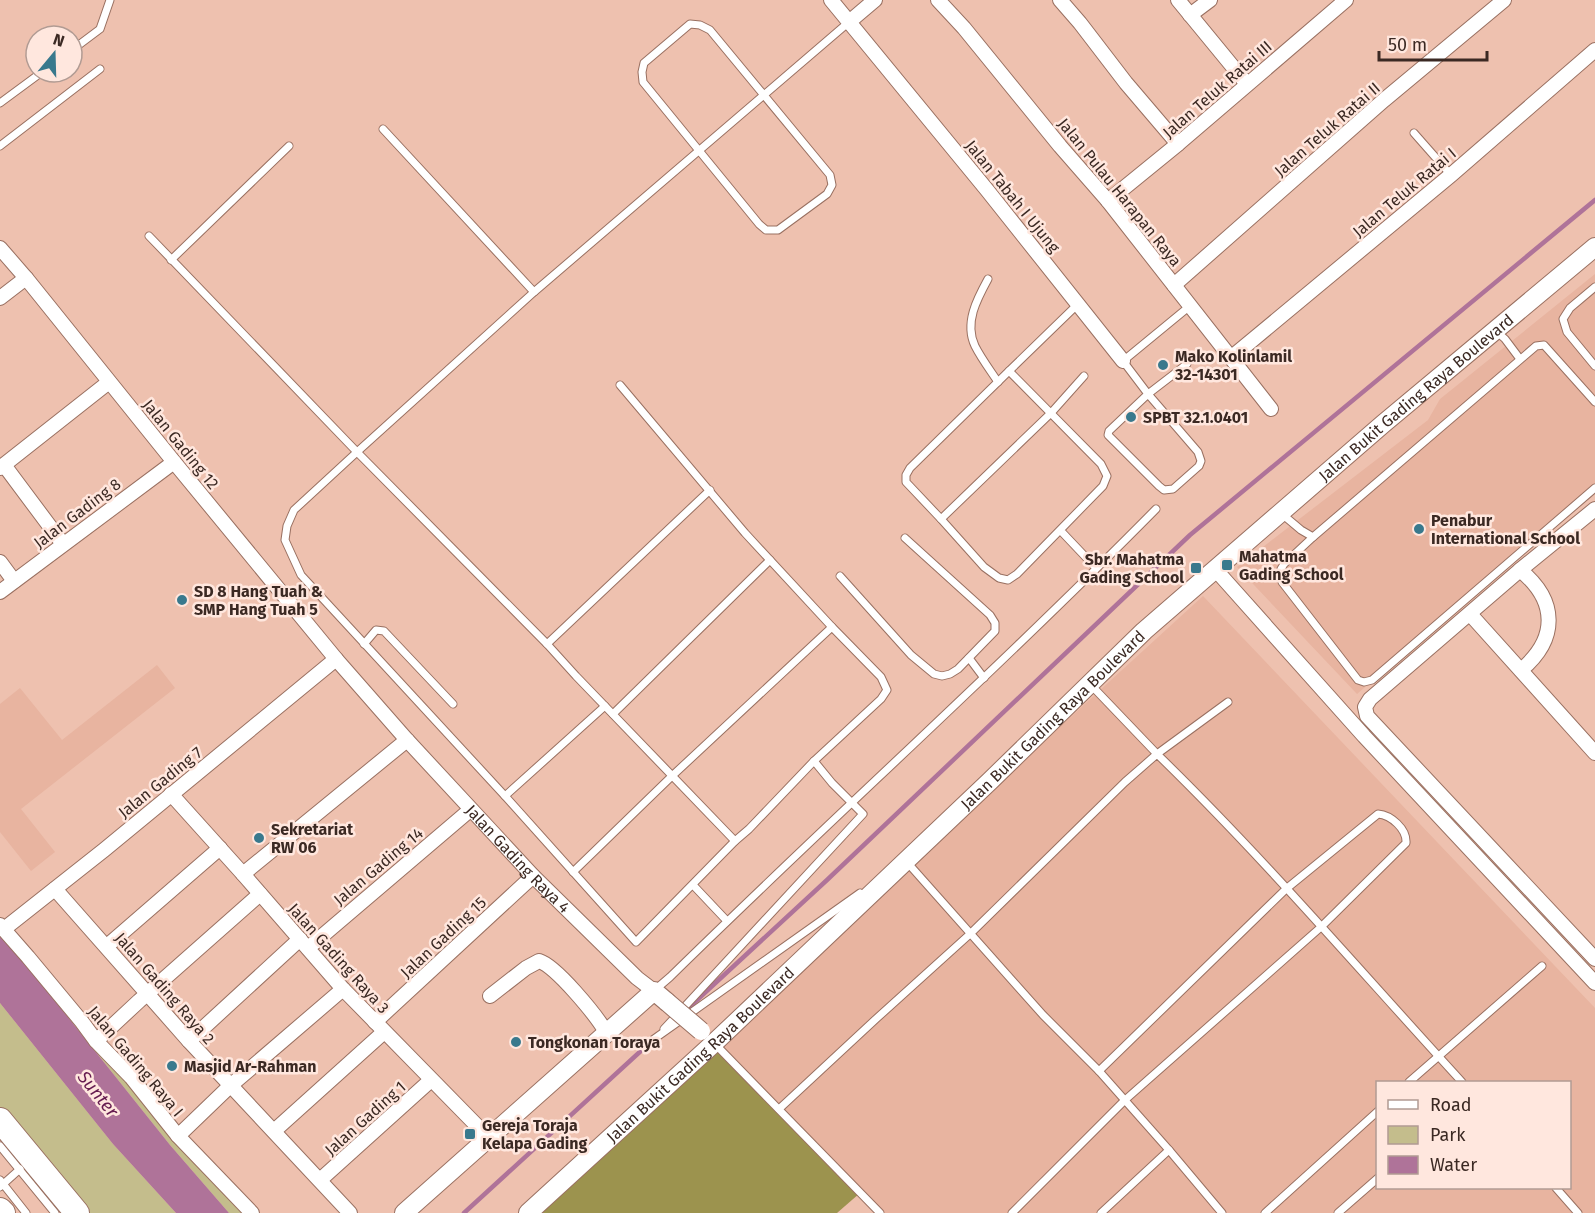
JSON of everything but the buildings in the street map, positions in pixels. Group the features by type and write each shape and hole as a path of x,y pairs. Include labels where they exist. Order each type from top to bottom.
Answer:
{"highway":[{"path":"0,1120 26,1165 77,1213"}],"street":[{"name":"Jalan Tabah I Ujung","path":"831,0 987,190 1123,361"},
{"path":"849,22 875,0"},
{"name":"Jalan Pulau Harapan Raya","path":"938,0 1108,201 1271,409"},
{"path":"1060,0 1178,144"},
{"path":"1178,0 1247,84"},
{"path":"1190,15 1210,0"},
{"name":"Jalan Teluk Ratai III","path":"1108,201 1346,0"},
{"name":"Jalan Teluk Ratai II","path":"1174,285 1384,100 1504,0"},
{"name":"Jalan Teluk Ratai I","path":"1232,357 1451,175 1595,50"},
{"name":"Jalan Bukit Gading Raya Boulevard","path":"528,1213 708,1037 906,861 1144,631 1383,424 1595,247"},
{"name":"Jalan Gading 12","path":"0,248 336,659"},
{"path":"0,298 26,278"},
{"path":"63,544 2,466 109,382"},
{"name":"Jalan Gading 8","path":"0,592 174,462"},
{"path":"1595,508 1370,699 1365,707 1367,716 1595,958"},
{"path":"0,562 14,581"},
{"path":"1215,569 1364,736 1595,983"},
{"path":"1520,570 1533,581 1543,595 1548,611 1548,629 1543,645 1534,659 1521,670"},
{"path":"1470,614 1595,753"},
{"name":"Jalan Gading Raya 4","path":"336,659 470,810 533,876 637,978 708,1037"},
{"name":"Jalan Gading 7","path":"2,927 55,889 336,659"},
{"path":"243,874 407,740"},
{"name":"Jalan Gading Raya 3","path":"171,794 343,989 489,1138"},
{"name":"Jalan Gading 14","path":"189,1041 304,943 470,810"},
{"path":"107,946 220,848"},
{"name":"Jalan Gading 15","path":"274,1131 533,876"},
{"name":"Jalan Gading Raya 2","path":"55,889 189,1041 350,1213"},
{"path":"96,1041 260,894"},
{"name":"Jalan Gading Raya I","path":"2,927 96,1041 131,1077 178,1136 252,1213"},
{"path":"490,996 526,968 539,961 543,962 554,970 599,1020 606,1032"},
{"path":"178,1136 230,1086 343,989"},
{"path":"404,1213 606,1032 661,996"},
{"name":"Jalan Gading 1","path":"320,1180 431,1080"}],"lane":[{"path":"84,41 100,29 110,0"},
{"path":"620,385 745,533 881,677 887,690 881,699 814,761 636,942 301,574 285,540 287,526 294,510 534,292 849,22"},
{"path":"690,24 700,25 710,30 830,175 832,185 827,194 778,230 766,230 698,151 643,82 642,72 645,63 690,24"},
{"path":"0,146 100,69"},
{"path":"0,103 26,84"},
{"path":"383,129 534,292"},
{"path":"1414,133 1451,175"},
{"path":"171,260 289,146"},
{"path":"148,236 547,644 735,841"},
{"path":"988,279 975,301 970,330 974,345 998,382"},
{"path":"1595,287 1570,308 1563,319 1567,332 1595,366"},
{"path":"1009,372 1101,464 1107,476 1103,486 1017,574 1008,580 999,578 984,567 906,482 906,475 910,468 1078,303"},
{"path":"1123,361 1185,310"},
{"path":"1496,331 1520,359"},
{"path":"1595,402 1544,345 1536,346 1313,537 1284,564 1282,582 1358,680 1364,682 1372,680 1595,488"},
{"name":"Jalan Tabah I Ujung","path":"1123,361 1198,452 1201,461 1199,466 1173,489 1164,490 1159,486 1108,435 1109,431 1149,394"},
{"path":"1149,394 1187,364"},
{"path":"942,519 1051,413 1084,376"},
{"path":"547,644 710,490"},
{"path":"661,996 670,978 727,921 984,678 1156,509"},
{"path":"1281,513 1313,537"},
{"path":"1060,530 1096,568"},
{"path":"840,576 911,655 934,674 942,676 950,674 995,631 995,623 990,615 905,538"},
{"path":"613,714 770,560"},
{"path":"573,872 832,627"},
{"path":"364,644 376,630 384,631 453,704"},
{"path":"969,658 984,678"},
{"path":"1090,684 1286,889 1460,1081"},
{"path":"779,1109 970,934 1116,790 1157,754 1228,702"},
{"path":"505,796 604,705"},
{"path":"814,761 832,783 863,813 654,1039 906,861 1043,1015 1099,1071 1222,1213"},
{"path":"1012,1213 1125,1100 1321,927 1406,843 1407,837 1403,830 1386,814 1378,814 1286,889 1099,1071"},
{"path":"693,885 727,921"},
{"path":"1411,1081 1542,966"},
{"path":"708,1037 880,1213"},
{"path":"1265,1213 1376,1112"},
{"path":"0,1146 26,1165 55,1213"},
{"path":"1101,1213 1169,1150"},
{"path":"26,1165 1,1184 26,1213"},
{"path":"1338,1213 1376,1179"},
{"path":"1557,1189 1578,1213"}],"shaded area":[{"name":"Penabur International School","path":"1595,274 1595,490 1357,694 1237,567 1428,420 1440,399"},
{"path":"1203,596 1595,1008 1595,1213 880,1213 714,1043"},
{"path":"157,665 175,688 21,809 55,852 31,871 0,832 0,704 20,688 62,740"},
{"path":"714,1043 860,1193 837,1213 529,1213"}],"green space":[{"path":"0,932 250,1213 229,1213 170,1145"},
{"path":"0,1003 113,1144 176,1213 81,1213 0,1114"}],"water":[{"name":"Sunter","path":"0,932 170,1145 229,1213 176,1213 113,1144 0,1003"}],"waterway":[{"path":"684,1012 827,880 1190,535 1595,200"},
{"path":"464,1213 655,1038"}],"place":[{"name":"Mako Kolinlamil 32-14301","path":"1163,365"},
{"name":"SPBT 32.1.0401","path":"1131,417"},
{"name":"Penabur International School","path":"1419,529"},
{"name":"Mahatma Gading School","path":"1227,565"},
{"name":"Sbr. Mahatma Gading School","path":"1196,568"},
{"name":"SD 8 Hang Tuah & SMP Hang Tuah 5","path":"182,600"},
{"name":"Sekretariat RW 06","path":"259,838"},
{"name":"Tongkonan Toraya","path":"516,1042"},
{"name":"Masjid Ar-Rahman","path":"172,1066"},
{"name":"Gereja Toraja Kelapa Gading","path":"470,1134"}]}
